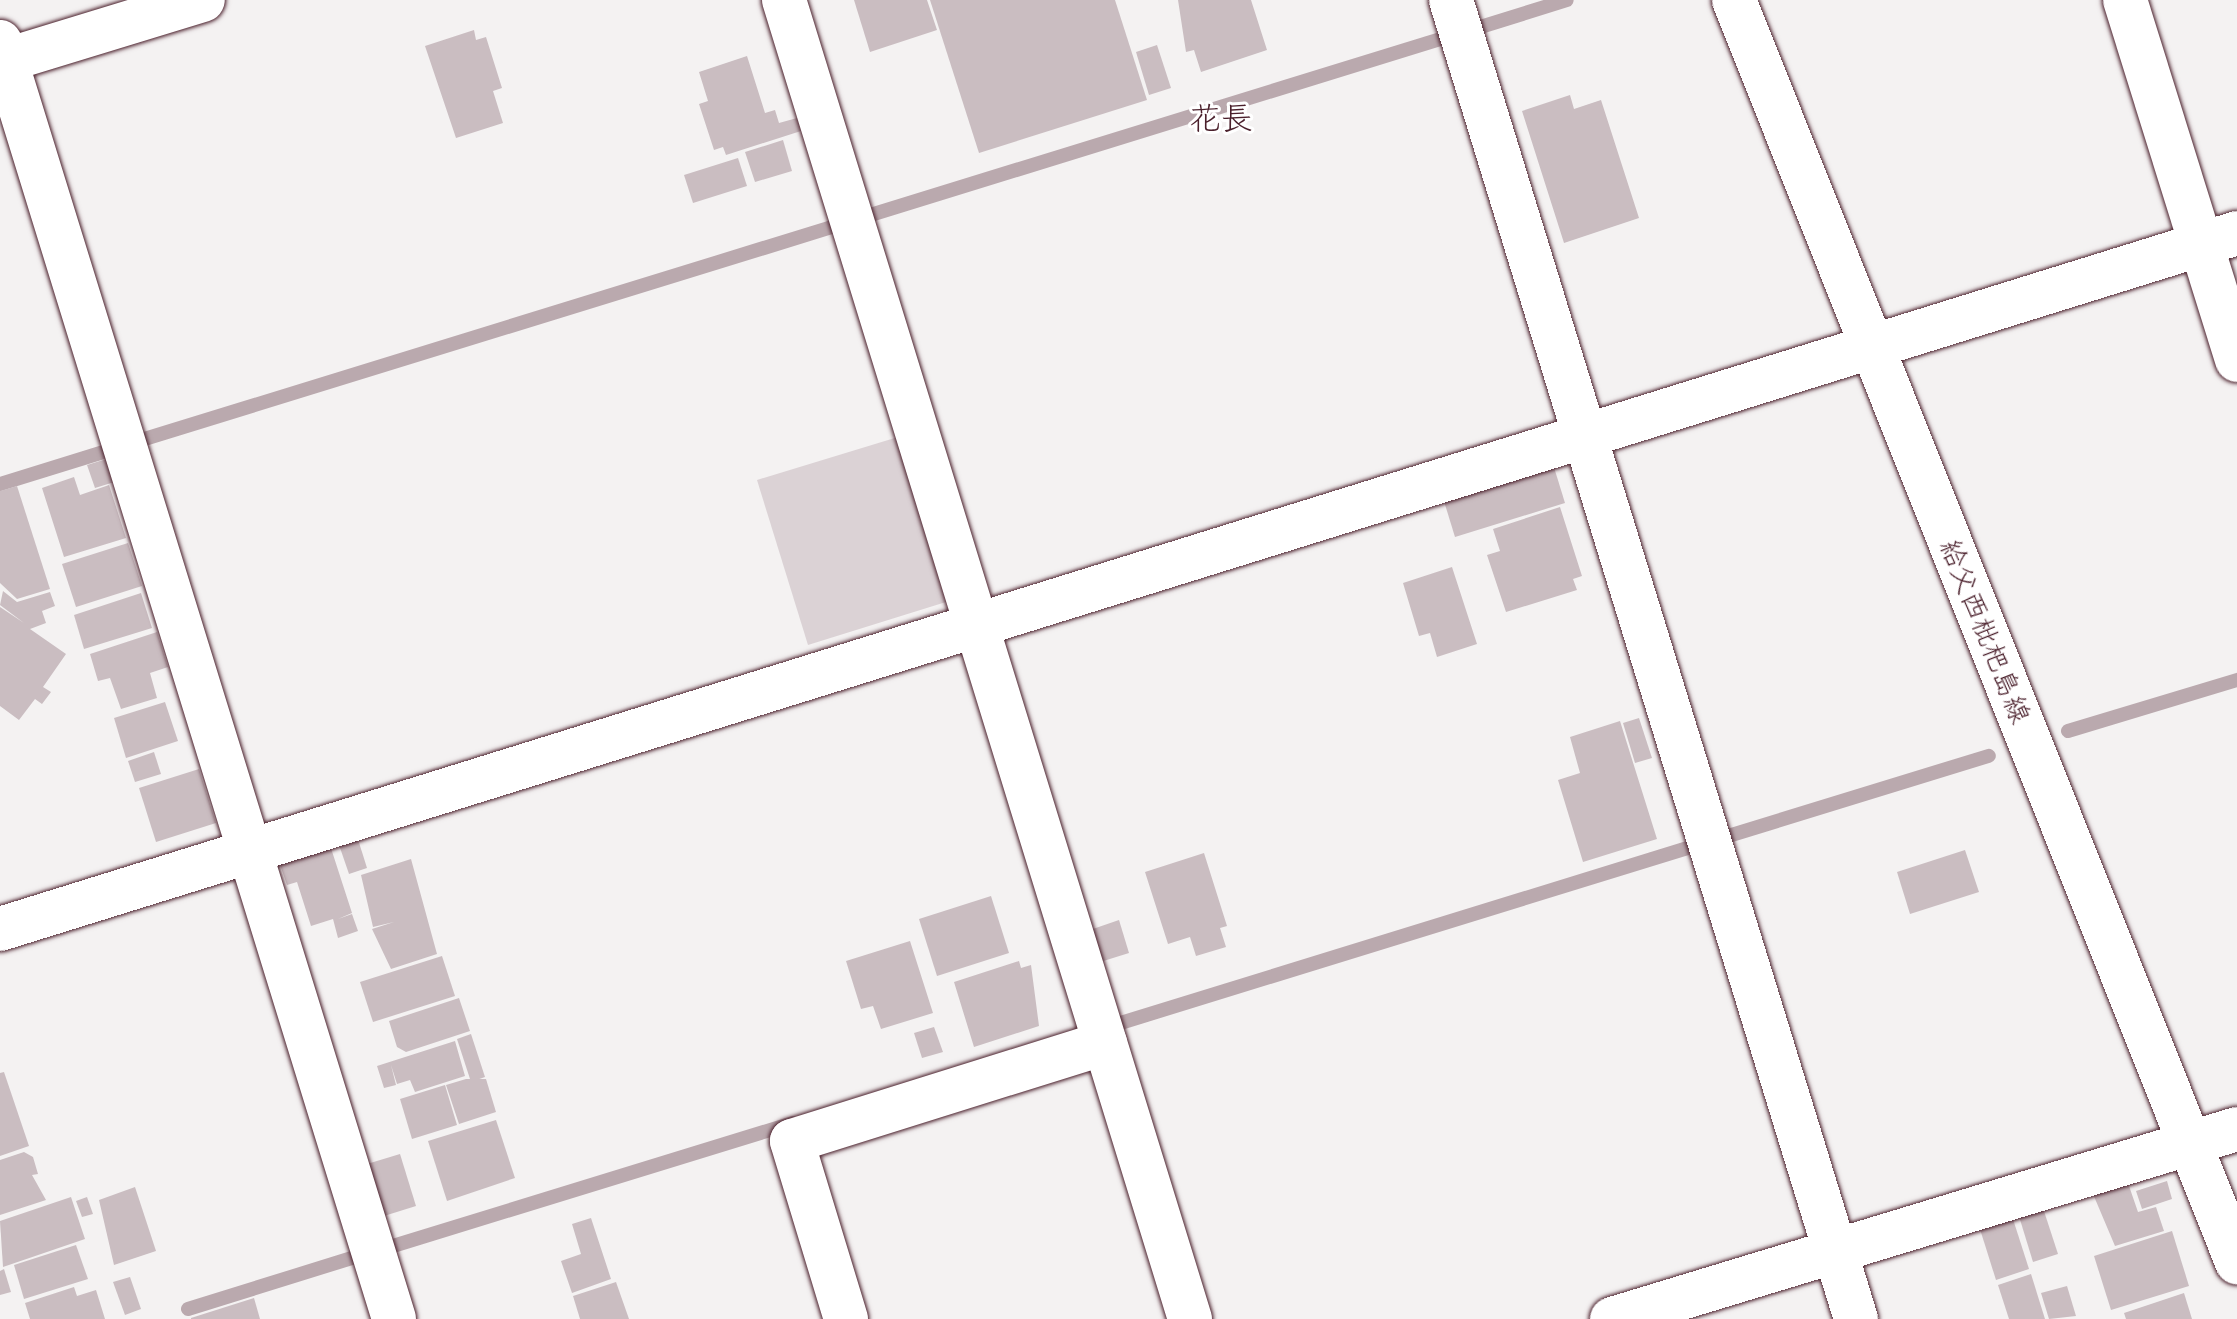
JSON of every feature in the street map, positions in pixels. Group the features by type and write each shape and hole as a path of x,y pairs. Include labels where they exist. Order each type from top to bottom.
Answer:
{"street":[{"path":"203,0 2,55 394,1319"},
{"path":"784,0 1190,1319"},
{"path":"1451,0 1856,1319"},
{"name":"給父西枇杷島線","path":"1734,0 2237,1262"},
{"path":"2125,0 2219,238 2237,360"},
{"path":"0,929 2219,238"},
{"path":"846,1319 792,1141 1105,1043"},
{"path":"1612,1319 2237,1129"}],"shaded area":[{"path":"898,437 946,602 808,645 757,480"}],"building":[{"path":"854,0 927,0 937,30 870,52"},
{"path":"930,0 1115,0 1147,100 979,153"},
{"path":"1178,0 1251,0 1267,50 1201,72 1194,50 1186,52"},
{"path":"474,30 476,40 486,37 502,88 493,91 503,123 456,138 425,46"},
{"path":"1157,45 1171,88 1149,95 1136,52"},
{"path":"747,56 765,113 775,110 779,123 797,118 801,131 726,155 723,147 714,150 699,104 708,101 699,72"},
{"path":"1570,95 1574,109 1601,100 1639,218 1564,243 1522,111"},
{"path":"783,140 792,171 755,182 745,152"},
{"path":"738,158 747,186 693,203 684,175"},
{"path":"116,456 124,479 95,488 87,465"},
{"path":"1553,464 1565,503 1455,537 1443,498"},
{"path":"74,477 80,495 109,485 126,538 64,557 42,488"},
{"path":"17,486 50,589 17,599 0,583 0,491"},
{"path":"1560,507 1582,576 1573,579 1577,590 1506,612 1487,555 1500,551 1493,529"},
{"path":"128,543 142,586 76,607 62,564"},
{"path":"1452,567 1477,644 1437,657 1430,633 1419,636 1403,583"},
{"path":"3,591 17,602 50,592 55,606 42,611 46,623 30,629 66,654 43,687 51,692 42,704 35,699 19,720 0,706 0,607 24,623 0,605"},
{"path":"141,593 152,628 84,649 74,615"},
{"path":"157,632 168,667 150,673 157,698 121,709 110,678 98,681 90,654"},
{"path":"165,702 178,741 126,758 114,718"},
{"path":"1639,718 1652,758 1635,763 1623,723"},
{"path":"1620,721 1657,839 1583,862 1558,780 1580,773 1570,737"},
{"path":"154,752 161,774 135,782 128,761"},
{"path":"199,769 216,823 156,842 139,788"},
{"path":"356,833 367,868 349,874 337,839"},
{"path":"329,842 352,913 338,919 352,914 358,931 338,938 333,919 311,926 297,882 287,885 278,859"},
{"path":"1965,850 1979,892 1910,914 1897,872"},
{"path":"1204,853 1227,926 1220,928 1226,947 1196,956 1190,937 1168,944 1145,872"},
{"path":"411,859 437,954 391,969 372,929 394,922 373,927 361,875"},
{"path":"991,896 1009,953 937,976 919,919"},
{"path":"1119,920 1129,953 1097,963 1087,931"},
{"path":"910,941 933,1013 881,1029 873,1006 861,1009 846,961"},
{"path":"442,956 455,996 373,1022 360,982"},
{"path":"1019,961 1021,968 1031,965 1039,1026 974,1047 954,982"},
{"path":"459,998 470,1031 406,1052 397,1047 389,1021"},
{"path":"934,1027 943,1052 922,1058 914,1033"},
{"path":"471,1034 485,1077 471,1082 457,1039"},
{"path":"455,1041 465,1076 415,1092 410,1080 397,1084 391,1065 396,1085 384,1088 377,1066"},
{"path":"4,1072 29,1146 0,1156 0,1073"},
{"path":"466,1079 486,1079 496,1112 459,1124 446,1085"},
{"path":"445,1085 457,1125 412,1139 400,1099"},
{"path":"496,1120 515,1178 447,1201 428,1141"},
{"path":"24,1152 33,1157 38,1174 32,1175 46,1200 0,1215 0,1160"},
{"path":"400,1154 416,1206 384,1216 367,1164"},
{"path":"2167,1181 2172,1199 2142,1209 2136,1191"},
{"path":"2128,1183 2138,1212 2156,1207 2164,1231 2115,1246 2093,1194"},
{"path":"135,1187 156,1251 114,1265 99,1200"},
{"path":"71,1197 85,1239 3,1267 0,1221"},
{"path":"87,1197 93,1214 82,1217 76,1201"},
{"path":"2042,1205 2058,1254 2033,1262 2018,1213"},
{"path":"2012,1216 2029,1269 1996,1280 1979,1226"},
{"path":"591,1218 611,1279 572,1293 561,1261 581,1254 572,1224"},
{"path":"2172,1231 2189,1286 2111,1310 2094,1256"},
{"path":"76,1245 88,1279 24,1299 14,1265"},
{"path":"4,1269 11,1292 0,1295 0,1271"},
{"path":"2031,1274 2045,1319 2009,1319 1998,1285"},
{"path":"130,1277 141,1309 125,1315 113,1282"},
{"path":"616,1282 629,1319 580,1319 573,1296"},
{"path":"2067,1286 2076,1316 2049,1319 2041,1293"},
{"path":"74,1287 77,1296 96,1290 105,1319 30,1319 25,1303"},
{"path":"2184,1293 2192,1319 2126,1319 2124,1313"},
{"path":"254,1298 260,1319 191,1319 191,1318"}],"waterway":[{"path":"1474,29 1567,0"},
{"path":"864,217 1450,36"},
{"path":"138,441 835,226"},
{"path":"0,484 116,448"},
{"path":"2068,731 2237,680"},
{"path":"1725,837 1989,756"},
{"path":"1114,1025 1694,846"},
{"path":"393,1246 793,1123"},
{"path":"188,1309 365,1254"}],"district":[{"name":"花長","path":"1221,119"}]}
